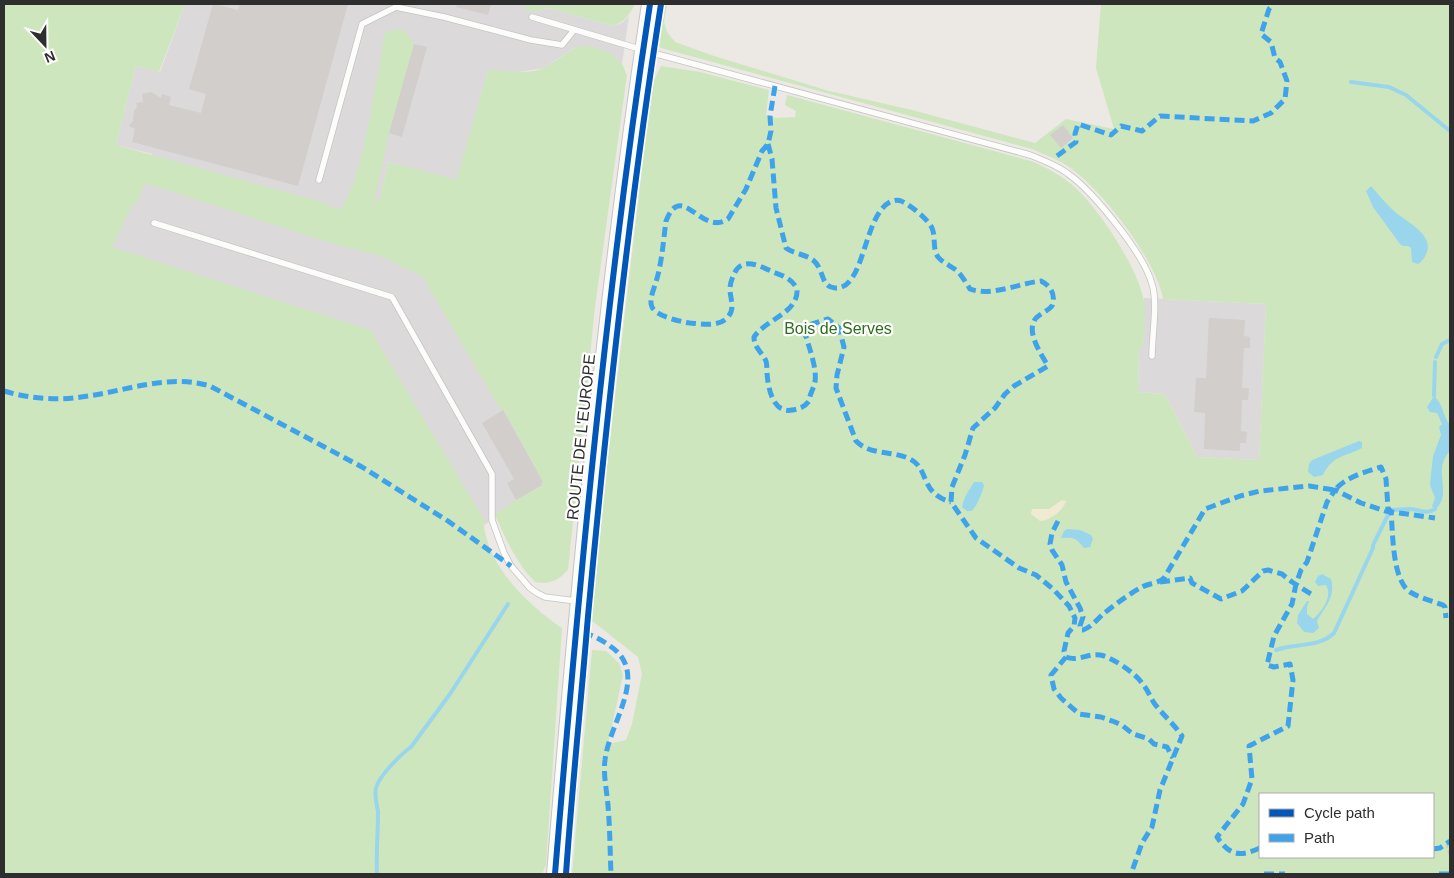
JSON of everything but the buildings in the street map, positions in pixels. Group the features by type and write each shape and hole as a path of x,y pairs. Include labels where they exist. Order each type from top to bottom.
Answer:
{"street":[{"name":"ROUTE DE L'EUROPE","path":"554,874 578,602 612,285 650,4"}],"lane":[{"path":"319,180 362,24 396,7 444,17 531,40 562,45 574,30"},
{"path":"532,18 1030,155 1058,167 1079,182 1100,206 1132,246 1148,272 1154,293 1152,356"},
{"path":"154,223 392,297 492,474 492,520 504,553 511,566 537,594 578,602"}],"path":[{"path":"1447,844 1450,859"}],"shaded area":[{"path":"185,4 526,4 525,9 534,12 548,8 613,26 622,23 629,16 622,64 614,56 574,48 544,68 519,72 487,73 458,178 454,180 389,162 380,197 367,218 426,272 551,345 544,487 484,525 110,249 152,154 116,145 136,66 160,72"},
{"path":"1144,298 1266,304 1259,460 1197,457 1165,394 1138,392 1139,349 1143,347"}],"green space":[{"path":"4,4 185,4 159,72 136,66 116,145 325,203 334,209 340,209 348,197 362,153 385,33 395,30 405,32 414,44 389,133 373,208 380,197 389,162 454,179 457,178 489,70 517,72 537,70 551,64 573,49 586,46 606,51 622,64 627,75 595,307 568,570 561,577 553,581 545,583 535,582 528,575 512,550 495,515 516,500 542,486 541,483 543,482 504,410 500,409 422,276 380,256 334,244 145,183 136,205 133,204 112,247 370,330 485,521 486,536 497,563 516,588 538,610 562,628 546,865 542,874 4,874"},
{"path":"526,4 635,4 626,18 613,26 548,8 534,12 525,9"},
{"name":"Bois de Serves","path":"657,4 667,4 664,22 667,32 675,42 714,56 829,91 912,110 1035,143 1066,119 1114,129 1096,68 1101,4 1450,4 1450,874 572,874 592,650 606,651 619,663 623,675 608,744 626,740 632,724 642,674 638,657 591,620 608,457 652,84 661,66 700,72 769,90 766,115 776,118 795,117 796,111 785,105 787,95 1031,161 1062,177 1081,193 1103,220 1124,252 1139,284 1145,315 1143,347 1139,349 1138,392 1165,394 1197,457 1259,460 1266,304 1163,299 1150,265 1125,225 1094,189 1066,165 1032,149 661,48 653,39"}],"sand":[{"path":"1062,500 1066,501 1062,508 1044,521 1040,521 1031,514 1032,509 1049,509"}],"water":[{"path":"1371,186 1395,212 1423,234 1428,246 1427,252 1424,259 1418,264 1412,262 1411,248 1400,244 1373,207 1366,191"},
{"path":"1434,396 1440,403 1450,425 1450,451 1442,466 1443,496 1435,510 1432,506 1435,498 1430,485 1433,456 1441,435 1439,427 1442,424 1437,413 1430,412 1427,407"},
{"path":"1359,441 1362,442 1362,448 1335,460 1323,475 1314,477 1308,472 1309,464 1312,460"},
{"path":"974,482 982,482 984,487 975,507 972,511 967,511 962,507 965,497"},
{"path":"1067,529 1080,530 1091,535 1093,539 1090,547 1084,548 1077,540 1072,538 1061,538"},
{"path":"1322,574 1331,579 1331,597 1317,621 1319,628 1313,633 1304,632 1297,623 1298,615 1307,601 1309,601 1307,614 1313,619 1323,608 1327,599 1328,590 1326,585 1318,586 1315,582 1318,576"}],"waterway":[{"path":"1351,82 1389,87 1406,95 1450,131"},
{"path":"1436,357 1442,344 1450,340"},
{"path":"1434,396 1435,362"},
{"path":"1391,510 1409,509 1425,512 1435,509"},
{"path":"1374,543 1388,515"},
{"path":"1276,650 1321,641 1334,633 1373,545"},
{"path":"377,874 378,812 375,794 378,783 390,766 411,747 450,694 508,604"}],"marked path":[{"path":"1057,156 1076,142 1075,134 1078,124 1111,135 1121,126 1142,131 1160,116 1253,121 1271,113 1285,99 1287,81 1280,62 1275,58 1271,42 1261,34 1269,9 1273,4"},
{"path":"775,86 768,144 762,151 746,189 728,219 718,223 709,221 686,207 679,206 672,210 666,221 661,261 652,293 651,305 658,313 675,320 715,324 723,321 730,315 732,308 730,289 737,268 742,265 752,264 787,278 797,289 793,304 754,337 754,341 766,361 770,392 776,404 780,408 792,410 806,405 809,401 815,376 814,364 805,333 812,324 828,319 839,328 844,347 837,375 836,388 856,441 868,449 896,454 910,459 916,463 934,493 951,502"},
{"path":"768,144 772,159 776,208 786,248 813,260 830,287 835,288 845,285 852,277 874,222 881,210 890,202 898,200 913,208 930,224 938,257 958,272 970,289 996,291 1041,281 1050,288 1053,295 1052,306 1036,318 1032,329 1035,342 1048,366 1014,386 1005,394 995,408 973,428 965,455 952,487 951,502 976,538 1019,568 1036,575 1069,606 1075,618 1074,626 1068,633 1064,651 1066,657 1051,675 1054,689 1061,698 1079,714 1101,717 1115,722 1133,734 1149,739 1154,744 1167,747 1173,758"},
{"path":"4,391 32,397 62,399 97,395 162,382 194,383 210,386 362,467 448,521 511,566"},
{"path":"1058,521 1052,533 1050,544 1062,565 1066,582 1080,608 1083,617 1080,626 1081,630 1083,630 1091,626 1102,615 1132,593 1164,578 1205,509 1260,491 1309,486 1335,490 1344,482 1381,467 1386,479 1388,508 1391,512 1394,555 1400,577 1404,586 1410,592 1443,605 1446,618"},
{"path":"1259,848 1247,853 1236,853 1226,848 1217,837 1243,804 1252,779 1249,746 1288,726 1293,680 1290,664 1274,667 1267,665 1274,636 1292,604 1296,584 1301,570 1307,562 1327,502 1335,490 1361,503 1385,511 1435,518"},
{"path":"1160,582 1190,578 1192,583 1221,599 1242,591 1263,571 1268,570 1282,574 1311,594"},
{"path":"583,633 597,638 610,646 622,657 627,670 624,699 605,760 611,874"},
{"path":"1066,657 1075,659 1100,655 1123,666 1139,679 1154,703 1182,736 1160,790 1152,827 1142,843 1131,874"},
{"path":"1434,849 1440,848 1450,841"},
{"path":"1264,874 1285,874"},
{"path":"1439,874 1450,874"}],"cycle path":[{"path":"555,874 595,438 620,221 650,4"},
{"path":"566,874 588,616 611,386 639,156 661,4"}]}
